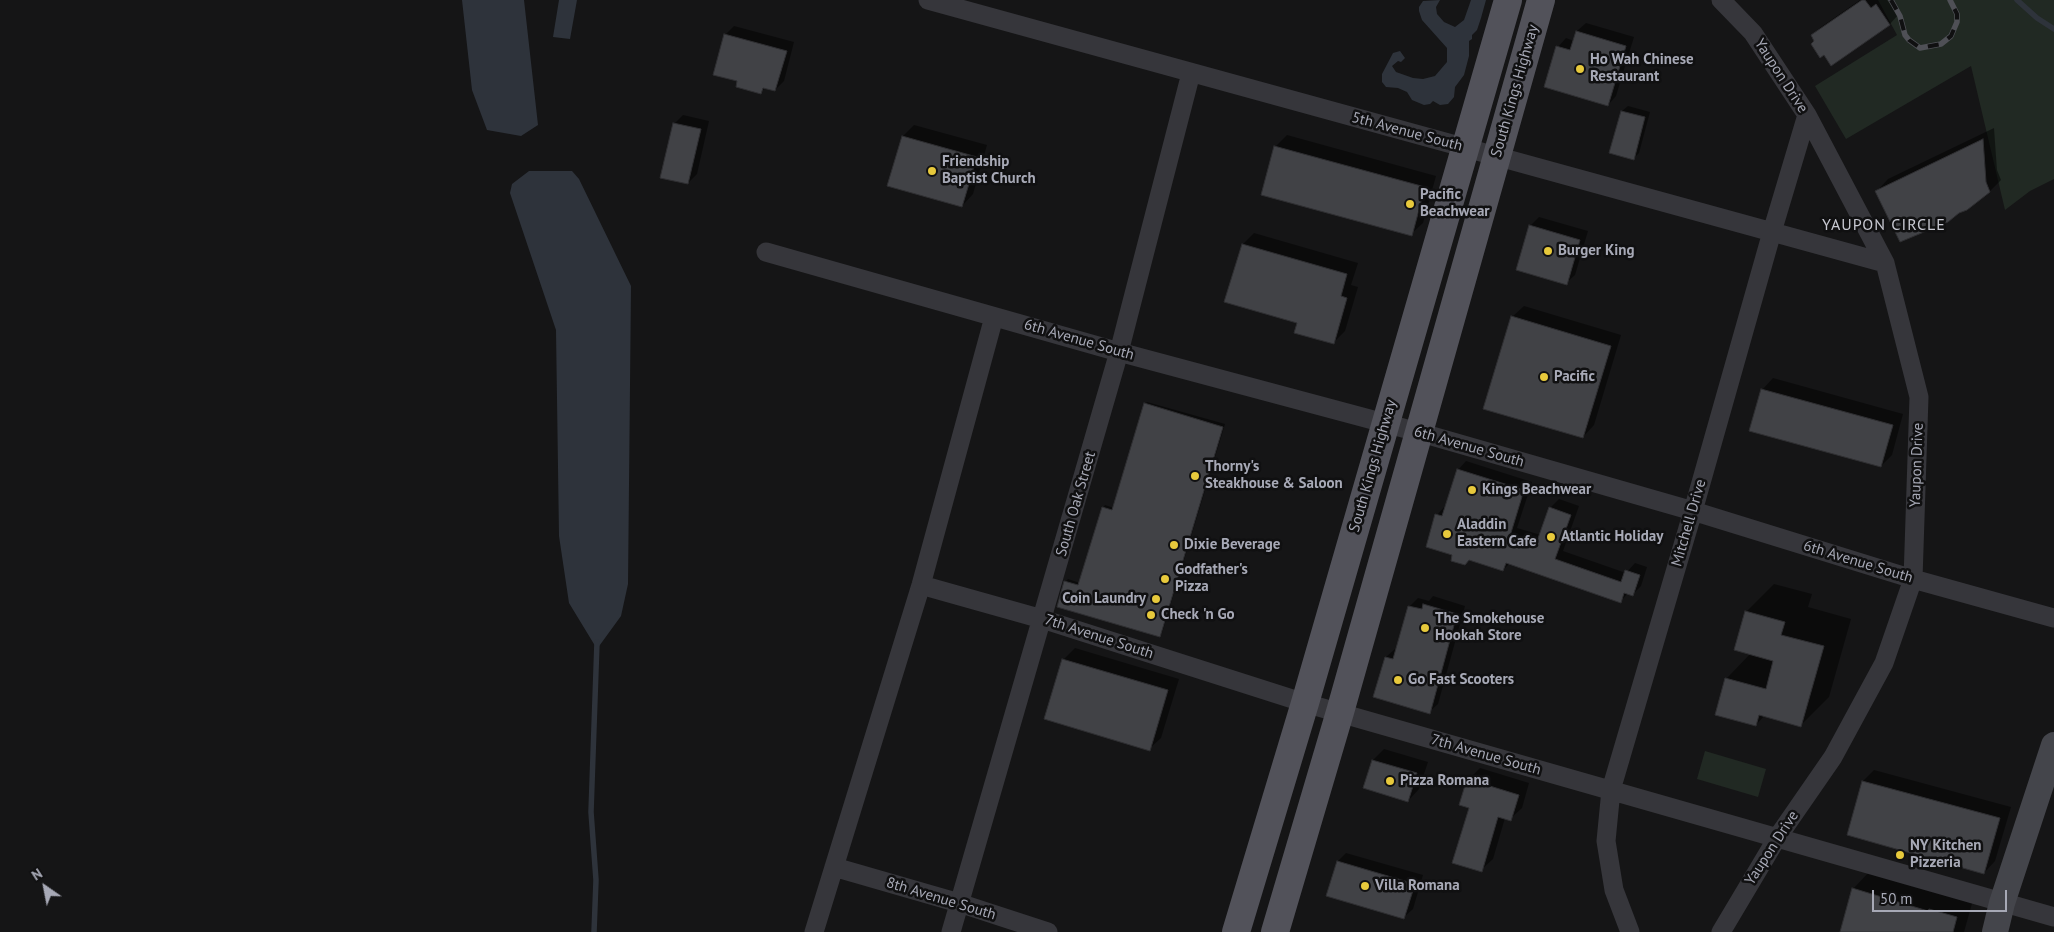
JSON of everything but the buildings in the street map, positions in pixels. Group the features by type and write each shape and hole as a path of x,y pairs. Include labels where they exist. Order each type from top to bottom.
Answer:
{"main road":[{"name":"South Kings Highway","path":"1236,932 1305,703 1508,0"},
{"name":"South Kings Highway","path":"1275,932 1340,712 1541,0"},
{"path":"1995,932 2002,903 2054,745"}],"street":[{"name":"5th Avenue South","path":"928,0 1885,263"},
{"name":"Yaupon Drive","path":"1721,0 1753,33 1807,115 1885,263 1919,397 1913,579 1884,663 1833,757 1777,838 1721,932"},
{"name":"South Oak Street","path":"951,932 1119,352 1192,73"},
{"name":"Mitchell Drive","path":"1630,932 1614,890 1606,841 1611,790 1807,115"},
{"name":"6th Avenue South","path":"766,252 1119,352 1418,432 1693,511 1913,579 2054,618"},
{"path":"814,932 921,585 994,316"},
{"name":"7th Avenue South","path":"921,585 1042,619 1305,703 2054,917"},
{"name":"8th Avenue South","path":"834,867 959,903 1048,932"}],"shaded area":[{"path":"462,0 524,0 538,125 521,136 487,130 472,90"},
{"path":"559,0 577,0 570,39 553,37"},
{"path":"1440,0 1436,7 1437,14 1444,22 1455,27 1464,20 1471,0 1486,0 1477,30 1469,41 1469,56 1464,75 1455,87 1454,97 1448,104 1440,105 1433,101 1430,104 1424,105 1412,100 1407,92 1398,88 1386,87 1382,82 1382,74 1393,53 1400,51 1405,58 1392,66 1396,72 1413,78 1423,79 1435,76 1447,62 1447,48 1422,20 1419,11 1423,1"},
{"path":"1878,0 2054,0 2054,179 2030,191 2005,210 1971,66 1846,139 1815,86 1897,35"},
{"path":"529,171 572,171 579,179 631,286 628,584 621,616 597,649 569,603 559,536 556,330 510,193 512,184"},
{"path":"1705,751 1766,769 1758,797 1697,779"}],"waterway":[{"path":"2017,0 2037,18 2054,29"},
{"path":"594,932 596,880 591,812 597,642"}],"railway":[{"path":"1891,0 1900,16 1905,35 1920,48 1941,44 1951,36 1957,22 1957,14 1950,0"}],"place":[{"name":"Ho Wah Chinese Restaurant","path":"1580,69"},
{"name":"Friendship Baptist Church","path":"932,171"},
{"name":"Pacific Beachwear","path":"1410,204"},
{"name":"Burger King","path":"1548,251"},
{"name":"Pacific","path":"1544,377"},
{"name":"Thorny's Steakhouse & Saloon","path":"1195,476"},
{"name":"Kings Beachwear","path":"1472,490"},
{"name":"Aladdin Eastern Cafe","path":"1447,534"},
{"name":"Atlantic Holiday","path":"1551,537"},
{"name":"Dixie Beverage","path":"1174,545"},
{"name":"Godfather's Pizza","path":"1165,579"},
{"name":"Coin Laundry","path":"1156,599"},
{"name":"Check 'n Go","path":"1151,615"},
{"name":"The Smokehouse Hookah Store","path":"1425,628"},
{"name":"Go Fast Scooters","path":"1398,680"},
{"name":"Pizza Romana","path":"1390,781"},
{"name":"NY Kitchen Pizzeria","path":"1900,855"},
{"name":"Villa Romana","path":"1365,886"}],"district":[{"name":"YAUPON CIRCLE","path":"1884,225"}]}
